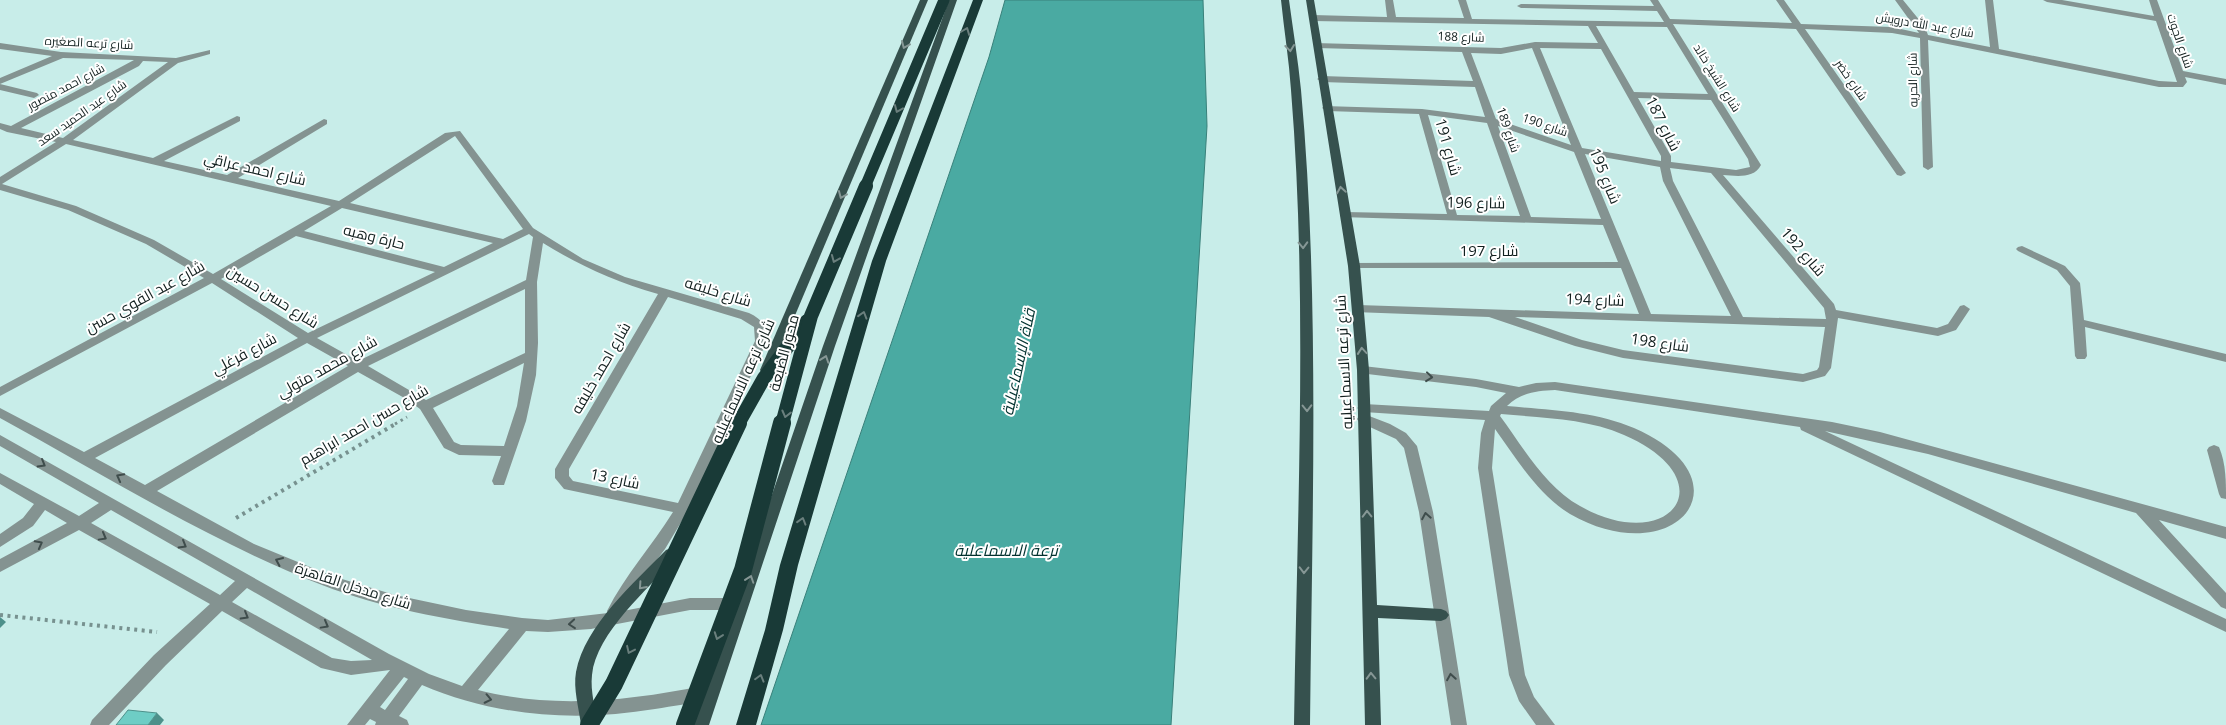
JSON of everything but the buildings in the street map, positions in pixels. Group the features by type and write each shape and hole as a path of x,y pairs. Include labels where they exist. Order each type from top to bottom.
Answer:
{"highway":[{"name":"محور الضبعة","path":"685,725 742,570 811,316 944,0"},
{"path":"746,725 774,630 788,565 879,261 978,0"},
{"path":"589,719 614,684 743,413 764,378 811,316"}],"main road":[{"name":"شارع ترعه الاسماعيليه","path":"589,719 583,691 584,670 594,644 601,631 679,545 708,501 830,224 924,0"},
{"path":"701,725 830,346 953,0"},
{"path":"1285,0 1297,104 1306,308 1307,420 1302,725"},
{"name":"شارع ترعه الاسماعيليه","path":"1310,0 1354,266 1358,309 1363,370 1373,725"},
{"path":"1369,611 1442,615"}],"street":[{"path":"1389,0 1392,20"},
{"path":"1462,0 1469,21"},
{"name":"شارع الشيخ خالد","path":"1654,0 1753,159 1756,165 1754,170"},
{"name":"شارع خضر","path":"1780,0 1901,173"},
{"name":"شارع الحريه","path":"1899,0 1917,22 1924,36 1928,167"},
{"path":"1989,0 1995,51"},
{"path":"2047,0 2159,19"},
{"name":"شارع الجوت","path":"2153,0 2182,82 2180,85 2174,86"},
{"path":"1529,22 1519,3 1581,4 1660,9"},
{"name":"شارع عبد الله درويش","path":"1313,18 1591,24 1668,23 1876,29 1924,36 2174,86"},
{"name":"شارع 187","path":"1591,24 1666,156 1665,173 1668,181 1739,321"},
{"name":"شارع 188","path":"1317,46 1510,51 1534,45 1604,46"},
{"name":"شارع 195","path":"1534,45 1647,318"},
{"name":"شارع ترعه الصغيره","path":"0,46 61,55 172,59 175,61"},
{"name":"شارع 189","path":"1466,50 1527,220"},
{"path":"175,61 207,52"},
{"path":"0,81 61,55"},
{"name":"شارع احمد منصور","path":"0,135 136,64 140,58"},
{"name":"شارع عبد الحميد سعد","path":"0,182 66,140 175,61"},
{"path":"2178,73 2226,82"},
{"path":"1322,78 1479,84"},
{"path":"0,87 34,95"},
{"path":"1632,95 1714,97"},
{"name":"شارع 190","path":"1327,108 1478,118 1578,149 1666,165 1736,173 1754,170"},
{"name":"شارع 191","path":"1423,113 1453,218"},
{"path":"156,161 236,119"},
{"path":"230,178 324,122"},
{"name":"شارع احمد عراقي","path":"0,126 503,242"},
{"name":"شارع عبد القوي حسن","path":"0,392 112,333 294,232 448,135 456,133 534,233"},
{"name":"شارع 192","path":"1714,170 1825,301 1832,318"},
{"name":"شارع حسن حسين","path":"0,187 72,208 150,242 212,278 307,338 425,406 449,445 459,450 509,451"},
{"name":"شارع 196","path":"1345,215 1607,222"},
{"name":"حارة وهبه","path":"294,232 446,271"},
{"name":"شارع خليفه","path":"534,233 579,261 620,279 745,316 760,326 762,333 682,509 660,545 625,590 614,618"},
{"path":"499,481 525,400 531,355 530,282 534,233"},
{"name":"شارع فرغلي","path":"84,458 307,338 503,242 534,233"},
{"path":"2022,249 2048,260 2070,277 2076,285 2081,356"},
{"name":"شارع 197","path":"1354,266 1625,265"},
{"name":"شارع محمد متولي","path":"146,491 358,366 530,282"},
{"name":"شارع احمد خليفه","path":"566,460 664,293"},
{"name":"شارع 194","path":"1358,309 1739,321 1832,318 1938,332 1952,327 1964,309"},
{"name":"شارع 198","path":"1493,314 1580,343 1623,354 1803,378 1821,373 1825,368 1832,318"},
{"path":"2079,322 2226,358"},
{"name":"شارع حسن احمد ابراهيم","path":"425,406 531,355"},
{"path":"1363,370 1476,383 1518,390"},
{"path":"1547,725 1520,688 1485,468 1486,440 1494,413 1508,396 1518,390 1530,387 1555,386 1832,427 1928,449 2226,533"},
{"name":"شارع مدخل القاهرة","path":"0,412 249,548 287,565 380,597 433,610 522,624 569,625 690,604 742,604"},
{"path":"1364,414 1494,413 1578,418 1614,426 1632,433 1664,453 1676,464 1684,477 1688,490 1688,502 1682,512 1673,520 1660,527 1644,529 1626,528 1590,518 1561,500 1549,489 1494,413"},
{"path":"1364,414 1401,436 1410,446 1426,512 1459,725"},
{"path":"1794,421 2226,626"},
{"path":"0,440 245,581 398,665 419,676 465,694 589,719 651,703 713,691"},
{"path":"2214,450 2226,494"},
{"name":"شارع 13","path":"566,460 562,470 562,478 569,485 682,509"},
{"path":"0,478 327,662 337,666 363,668 398,665"},
{"path":"0,541 28,522 43,503"},
{"path":"0,566 79,523 111,503"},
{"path":"2141,509 2226,603"},
{"path":"98,725 185,635 245,581"},
{"path":"465,694 522,624"},
{"path":"356,725 398,665"},
{"path":"368,710 390,723 419,676"}],"path":[{"name":"شارع حسن احمد ابراهيم","path":"216,530 425,406"},
{"path":"0,616 185,635"}],"water":[{"name":"ترعة الاسماعلية","path":"1005,0 1203,0 1207,126 1171,725 761,725 989,57"}],"water label":[{"name":"قناة الإسماعيلية","path":"1018,362"}]}
